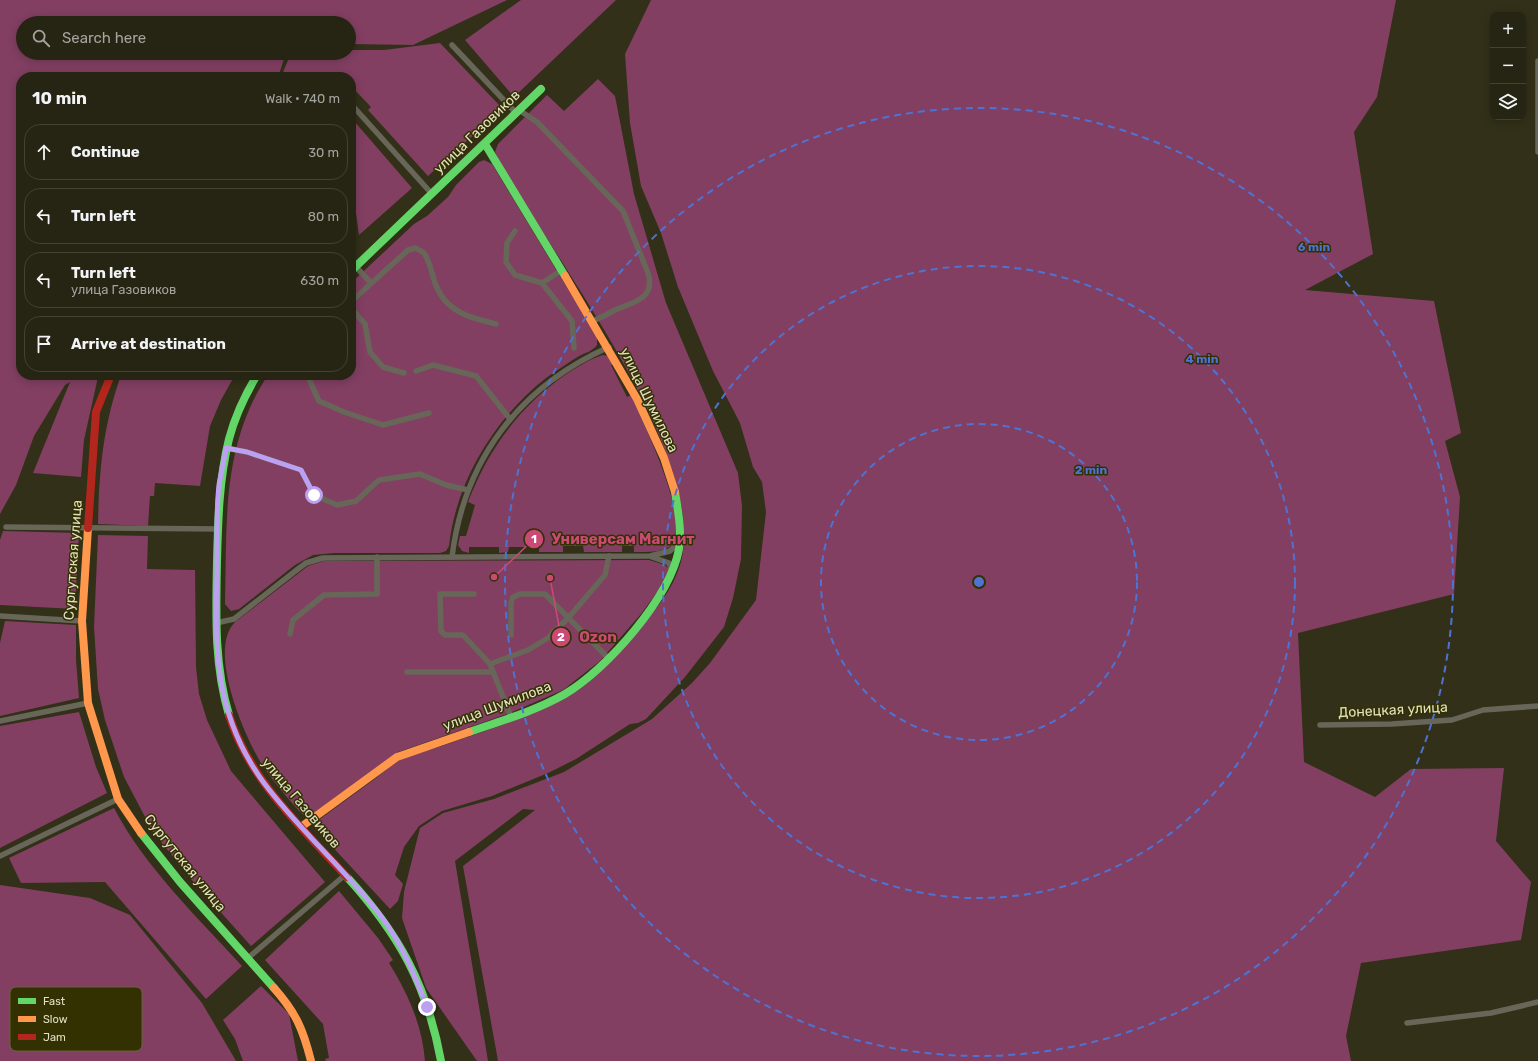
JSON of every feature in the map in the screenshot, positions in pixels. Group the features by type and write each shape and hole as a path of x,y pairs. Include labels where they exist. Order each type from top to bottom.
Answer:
{"street":[{"path":"452,45 518,112 537,122 623,211 648,273 650,281 647,293 636,302 593,321"},
{"path":"1538,61 1538,152"},
{"name":"улица Газовиков","path":"356,266 541,89"},
{"name":"улица Газовиков","path":"356,110 432,194"},
{"name":"улица Шумилова","path":"301,827 399,756 511,717 566,693 585,680 608,658 644,617 662,593 678,557 680,536 679,513 676,499 663,456 626,376 485,144"},
{"path":"515,231 506,243 506,262 515,275 542,283 572,321 574,348"},
{"path":"356,297 408,250 419,249 426,255 437,289 452,308 470,318 496,324"},
{"path":"542,283 562,270"},
{"path":"356,271 371,283"},
{"path":"356,312 365,324 370,352 383,366 404,373"},
{"path":"452,557 457,527 468,490 485,454 510,419 532,395 556,376 581,360 608,347"},
{"path":"416,371 433,365 476,376 510,419"},
{"name":"Сургутская улица","path":"109,380 96,412 82,621 88,703 118,799 147,842 290,1006 298,1018 304,1033 311,1061"},
{"name":"улица Газовиков","path":"254,380 241,405 226,448 219,485 216,623 217,659 227,710 236,735 248,758 264,783 301,827 380,915 407,959 427,1007 441,1061"},
{"path":"309,380 319,401 344,412 383,425 429,413"},
{"path":"226,448 247,452 301,470 314,495 337,505 356,501 379,480 420,474 446,485 468,490"},
{"path":"6,527 88,529 218,529"},
{"path":"216,623 234,619 298,569 315,560 329,557 650,556 667,552 676,546 680,536"},
{"path":"667,552 678,557"},
{"path":"490,664 539,644 548,638 569,617 605,575 609,556"},
{"path":"650,556 667,561 672,566 672,573"},
{"path":"290,634 293,620 324,595 377,594 378,557"},
{"path":"667,561 678,557"},
{"path":"474,594 440,594 440,628 445,635 463,635 490,664 511,717"},
{"path":"511,635 511,602 516,595 545,594 608,658"},
{"path":"0,616 82,621"},
{"path":"407,672 494,672"},
{"path":"0,721 88,703"},
{"name":"Донецкая улица","path":"1320,725 1392,724 1452,720 1483,710 1538,706"},
{"path":"0,856 118,799"},
{"path":"248,958 345,875"},
{"path":"1407,1023 1491,1013 1538,1002"}],"shaded area":[{"path":"0,0 507,0 413,45 356,44 356,16 16,16 16,60 284,60 280,72 16,72 16,380 97,380 84,440 81,477 33,473 70,382 65,385 34,436 16,485 0,514"},
{"path":"521,0 616,0 514,97 465,40"},
{"path":"651,0 1396,0 1377,97 1354,132 1373,254 1305,290 1434,301 1461,433 1445,441 1460,497 1454,594 1298,633 1304,762 1375,797 1411,769 1504,768 1496,841 1531,882 1521,940 1361,963 1346,1036 1351,1061 498,1061 463,866 535,810 523,809 455,861 488,1061 477,1061 426,988 402,918 404,892 420,828 443,813 494,799 564,772 652,719 692,683 710,663 756,600 766,512 762,482 753,467 740,423 713,371 678,287 661,233 641,186 630,123 625,54"},
{"path":"440,43 500,106 501,110 428,176 368,110 371,107 356,91 356,72 283,72 288,60 356,60 356,50 384,50"},
{"path":"598,79 615,96 634,194 666,303 738,473 742,506 741,559 733,598 724,627 685,677 646,719 638,723 630,724 576,759 548,773 492,796 442,811 419,826 404,847 395,875 403,884 398,901 390,909 315,828 316,822 402,759 521,718 552,705 577,691 603,669 649,617 675,579 682,557 683,517 673,472 654,424 630,375 602,326 509,178 495,152 498,144 547,95 564,111"},
{"path":"356,123 412,188 359,235 356,213"},
{"path":"484,160 492,164 597,337 597,345 558,369 527,394 510,412 495,432 469,475 460,498 453,522 449,546 446,551 440,553 334,553 313,555 295,565 239,609 231,611 225,604 227,515 230,486 234,457 242,429 253,402 265,380 356,380 356,278 414,224 427,216 448,197 456,185 479,162"},
{"path":"603,355 608,356 614,364 611,365 627,397 631,395 663,470 676,515 677,532 673,544 665,549 649,552 634,552 634,546 622,546 622,552 584,552 583,546 563,546 563,552 539,552 539,547 509,547 508,552 499,553 499,547 469,547 469,553 462,551 458,545 460,536 466,536 475,505 468,502 495,447 519,416 548,388 578,367"},
{"path":"119,380 232,380 221,400 210,426 200,486 155,483 154,496 150,496 148,526 98,524 99,486 103,449"},
{"path":"3,531 79,533 75,609 0,605 0,540"},
{"path":"98,535 148,536 147,569 195,570 196,667 199,694 207,720 231,771 325,882 251,946 191,879 153,832 124,777 105,720 98,689 94,627"},
{"path":"649,560 665,565 669,569 658,591 641,614 600,661 563,690 510,713 398,752 312,814 304,815 279,788 261,763 246,733 231,692 226,672 225,652 227,635 235,622 308,566 324,561"},
{"path":"5,621 76,625 76,660 79,698 0,716 0,643"},
{"path":"79,712 96,767 107,793 0,848 0,726"},
{"path":"114,808 140,850 156,871 242,966 206,999 105,882 21,883 9,858"},
{"path":"0,885 90,898 130,915 202,1003 236,1061 0,1061"},
{"path":"339,891 378,938 393,960 389,963 413,1010 421,1034 425,1061 326,1061 325,1059 329,1058 323,1024 265,960"},
{"path":"261,986 289,1014 298,1061 243,1061 235,1039 223,1020"}],"traffic: fast":[{"path":"356,266 541,89"},
{"path":"485,144 565,276"},
{"path":"229,715 224,696 218,658 216,620 220,500 223,469 231,430 248,390 254,380"},
{"path":"469,732 530,711 565,694 582,683 617,650 650,610 663,589 673,568 680,542 680,528 675,492"},
{"path":"141,833 180,882 274,988"},
{"path":"347,877 382,919 408,962 419,984 428,1008 441,1061"}],"traffic: slow":[{"path":"565,276 637,399 664,458 675,492"},
{"path":"88,528 82,621 88,703 118,799 141,833"},
{"path":"301,827 397,757 469,732"},
{"path":"274,988 288,1005 298,1022 302,1030 311,1061"}],"traffic: jam":[{"path":"88,528 96,412 109,380"},
{"path":"229,715 238,739 264,782 296,822 347,877"}],"place":[{"name":"Универсам Магнит","path":"494,577"},
{"name":"Ozon","path":"550,578"}],"route":[{"path":"314,495 301,470 247,452 226,448 219,485 216,607 218,672 231,723 255,770 292,817 380,915 390,929 407,959 427,1007"}]}
